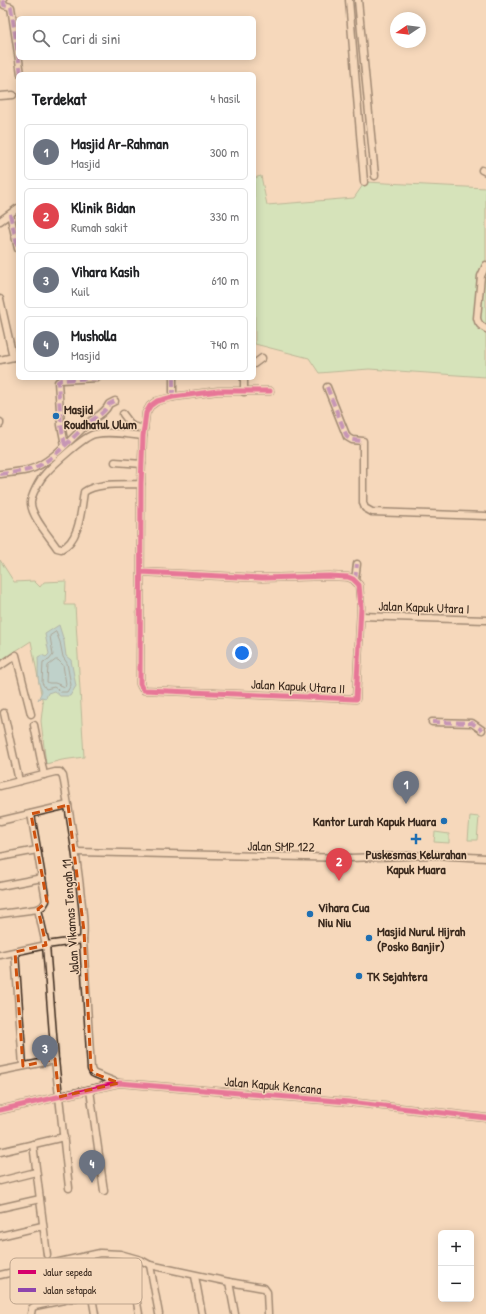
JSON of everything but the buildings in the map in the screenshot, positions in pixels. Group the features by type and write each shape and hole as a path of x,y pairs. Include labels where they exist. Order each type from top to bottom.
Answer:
{"street":[{"path":"3,0 4,5 11,7 16,44"},
{"path":"349,0 364,182"},
{"path":"358,0 375,176"},
{"path":"18,60 20,72"},
{"path":"0,96 13,95"},
{"path":"0,221 16,210"},
{"path":"10,214 16,240"},
{"path":"486,265 479,292 477,318 480,325 486,329"},
{"path":"0,299 16,357 0,360"},
{"path":"256,362 262,358"},
{"path":"61,380 58,382 61,425 65,445"},
{"path":"173,380 173,397"},
{"path":"244,380 244,392"},
{"path":"328,387 347,437 352,440 363,441 363,503 370,511 486,516"},
{"name":"Jalan Kapuk Utara II","path":"270,391 218,391 173,397 157,401 150,406 144,417 142,464 140,684 144,690 356,699 363,616 359,586 355,580"},
{"path":"0,474 30,470 52,457 86,424 107,409 109,404 115,401"},
{"path":"123,414 132,426 143,433"},
{"path":"142,484 104,485 88,489 84,492 75,535 71,542 61,549 57,548 36,518 31,504 31,499 44,475 80,442 95,433 143,433"},
{"path":"115,462 142,464"},
{"path":"141,572 262,578 329,576 348,577 355,580 357,564"},
{"name":"Jalan Kapuk Utara I","path":"363,616 486,620"},
{"path":"0,666 16,655 30,714"},
{"path":"4,713 19,781"},
{"path":"432,722 472,723 482,730"},
{"path":"34,725 44,775"},
{"name":"Jalan Vikamas Tengah 11","path":"0,786 60,772 63,776 76,852 84,931 83,940 91,1069 93,1073 119,1083"},
{"path":"0,821 68,805"},
{"path":"0,914 38,909 43,906 46,901 31,814"},
{"path":"0,857 37,850"},
{"name":"Jalan SMP 122","path":"76,852 350,858 434,855 486,858"},
{"path":"0,886 42,878"},
{"path":"38,909 46,945 55,1060 69,1188"},
{"path":"0,955 46,945 83,940"},
{"path":"15,952 23,1066"},
{"path":"0,1071 55,1060"},
{"name":"Jalan Kapuk Kencana","path":"0,1110 119,1083 349,1102 486,1118"},
{"path":"90,1090 104,1191"},
{"path":"0,1152 64,1137"},
{"path":"33,1144 42,1226 47,1255"},
{"path":"0,1181 36,1172"},
{"path":"0,1208 40,1200"},
{"path":"0,1236 42,1226"},
{"path":"76,1258 100,1253 110,1253 133,1258"},
{"path":"142,1261 150,1265 195,1276 264,1288 266,1292 268,1314"},
{"path":"150,1265 159,1314"},
{"path":"0,1274 10,1272"},
{"path":"195,1276 202,1314"},
{"path":"229,1282 235,1314"},
{"path":"31,1314 32,1308 45,1304"},
{"path":"93,1304 95,1314"},
{"path":"137,1304 139,1314"}],"highlighted area":[{"path":"68,805 84,931 91,1069 93,1073 119,1083 59,1097 55,1059 23,1066 15,952 46,945 38,909 47,902 31,814"}],"green space":[{"path":"261,176 267,205 354,198 365,182 486,188 486,377 369,369 319,373 309,358 256,344 256,177"},
{"path":"0,560 14,582 34,581 40,587 44,582 66,581 65,605 75,605 84,757 46,764 41,721 43,704 31,641 0,661"},
{"path":"470,816 479,817 477,840 468,840"},
{"path":"435,832 449,834 449,843 434,842"}],"water":[{"path":"59,625 64,641 66,656 71,660 76,686 70,696 60,696 54,691 48,693 46,698 41,697 38,700 42,691 38,679 38,657 42,655 46,657 49,654 45,634"}],"marked path":[{"path":"3,0 4,5 11,7 16,40"},
{"path":"19,60 21,72"},
{"path":"10,214 16,240"},
{"path":"61,380 58,382 61,425 65,445"},
{"path":"173,380 173,397"},
{"path":"327,387 347,437 352,440 363,441"},
{"path":"0,474 28,470 44,463 59,451 89,422 102,413 109,404 115,401"},
{"path":"355,580 357,564"},
{"path":"432,722 472,723 482,730"}],"cycle path":[{"path":"141,572 262,578 329,576 348,577 353,579 359,585 361,607 356,699 144,690 140,684 141,484 143,436 146,413 150,406 157,401 173,397 218,391 270,391"},
{"path":"0,1110 119,1083 349,1102 486,1118"}],"place":[{"name":"Masjid Roudhatul Ulum","path":"56,416"},
{"name":"Masjid Ar-Rahman","path":"406,804"},
{"name":"Kantor Lurah Kapuk Muara","path":"444,821"},
{"name":"Puskesmas Kelurahan Kapuk Muara","path":"416,839"},
{"name":"Klinik Bidan","path":"339,881"},
{"name":"Vihara Cua Niu Niu","path":"310,914"},
{"name":"Masjid Nurul Hijrah (Posko Banjir)","path":"369,938"},
{"name":"TK Sejahtera","path":"359,976"},
{"name":"Vihara Kasih","path":"45,1068"},
{"name":"Musholla","path":"92,1183"}]}
